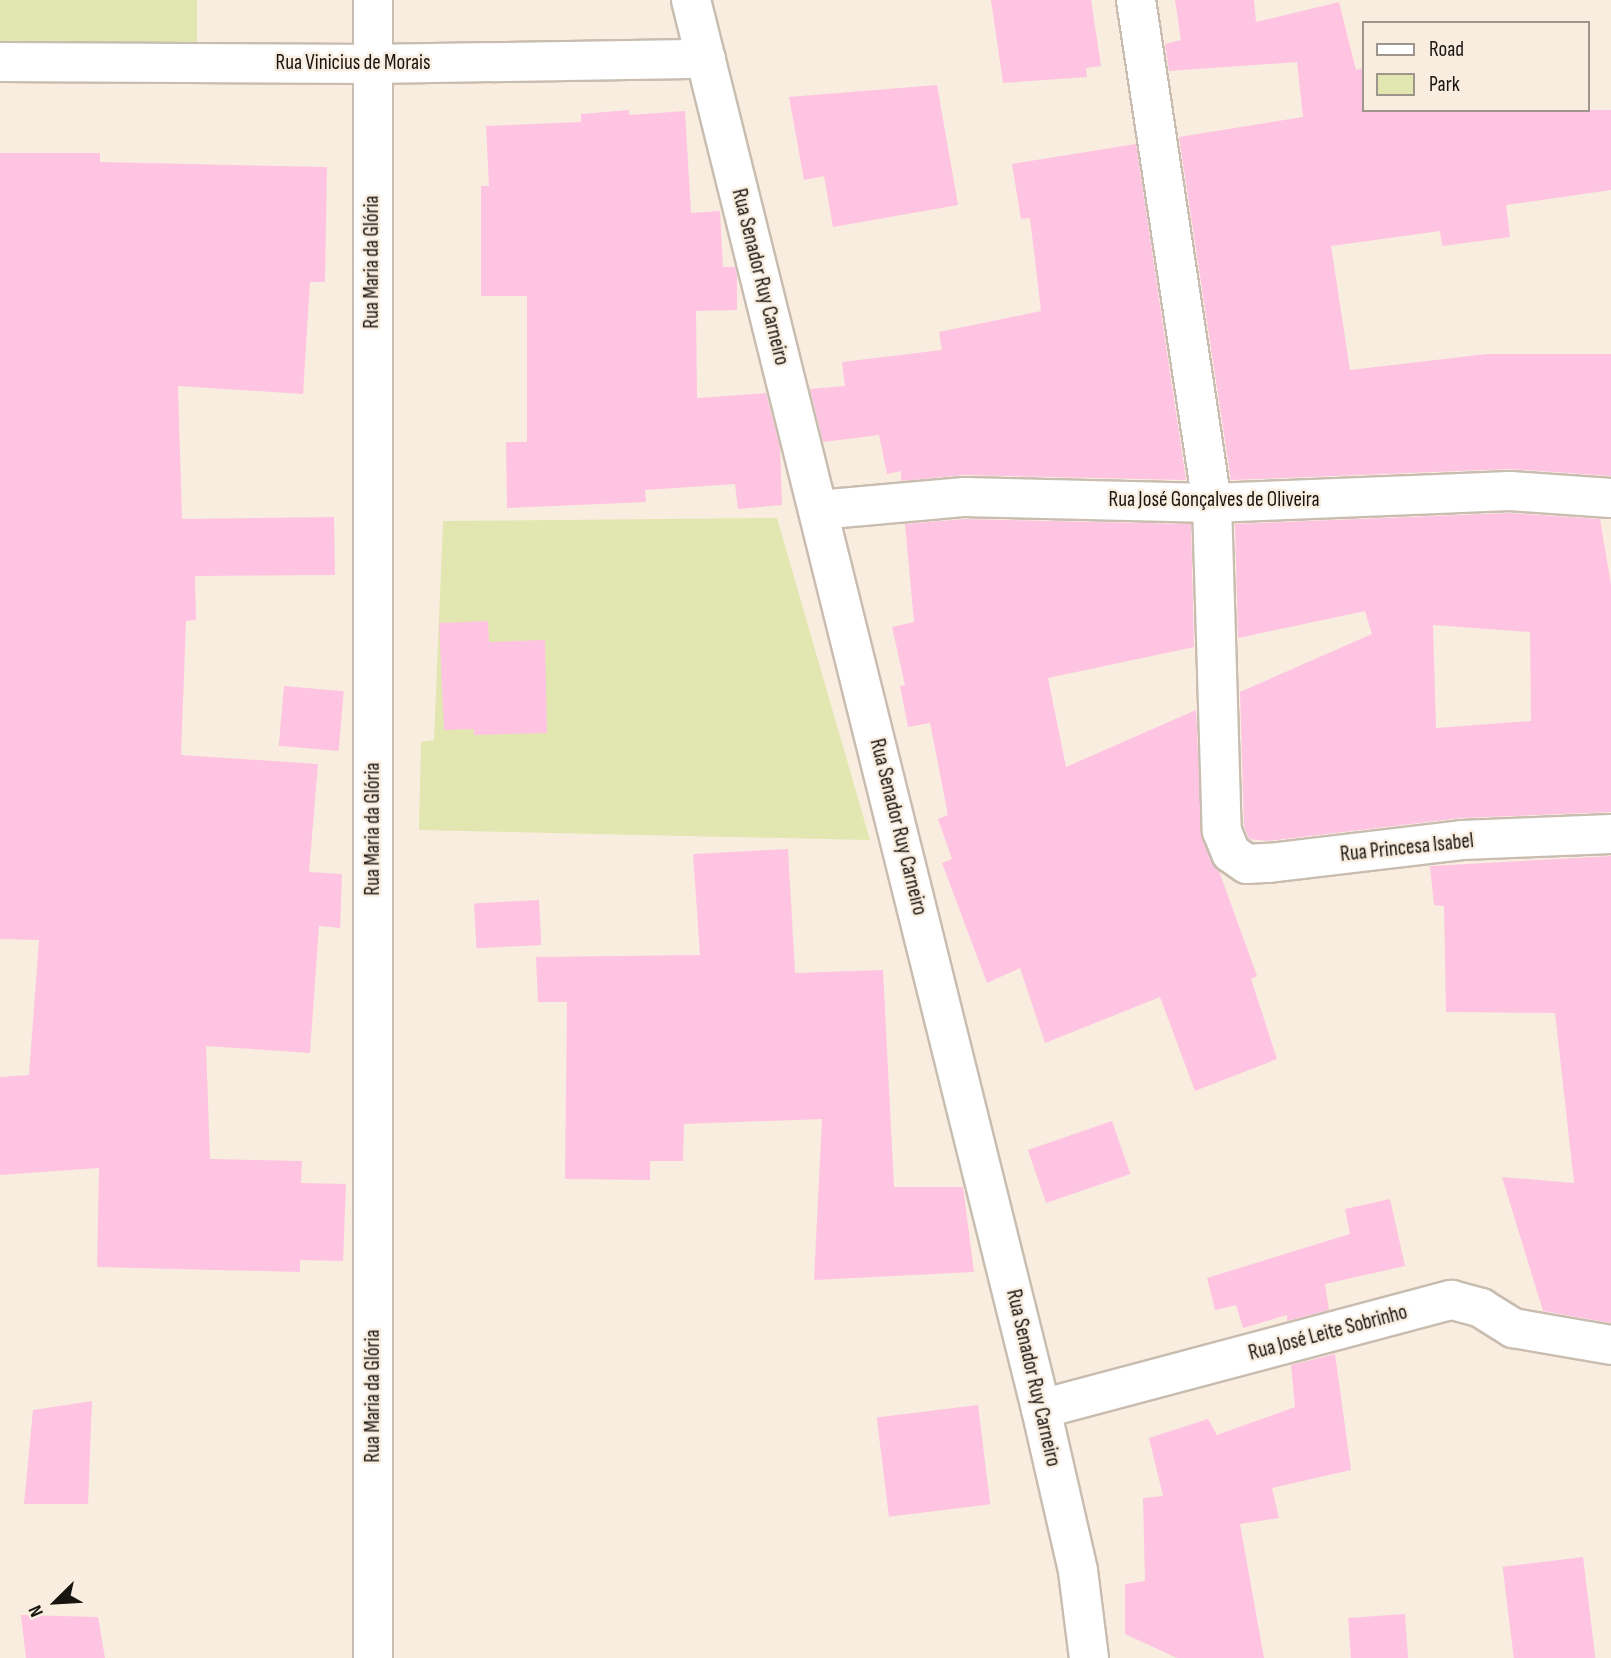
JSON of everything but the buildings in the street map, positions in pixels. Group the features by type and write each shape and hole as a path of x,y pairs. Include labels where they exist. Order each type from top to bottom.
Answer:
{"street":[{"name":"Rua Maria da Glória","path":"373,0 373,1658"},
{"name":"Rua Senador Ruy Carneiro","path":"691,0 1041,1409 1078,1571 1090,1658"},
{"path":"1136,0 1212,503"},
{"name":"Rua Vinicius de Morais","path":"0,62 372,64 706,59"},
{"name":"Rua José Gonçalves de Oliveira","path":"818,510 964,497 1212,503 1510,492 1611,498"},
{"name":"Rua Princesa Isabel","path":"1212,503 1222,831 1231,853 1247,864 1462,840 1611,834"},
{"name":"Rua José Leite Sobrinho","path":"1041,1409 1452,1300 1481,1308 1513,1328 1611,1345"}],"green space":[{"path":"0,0 197,0 197,43 0,43"},
{"path":"777,518 870,840 419,830 421,742 434,740 443,521"}]}
